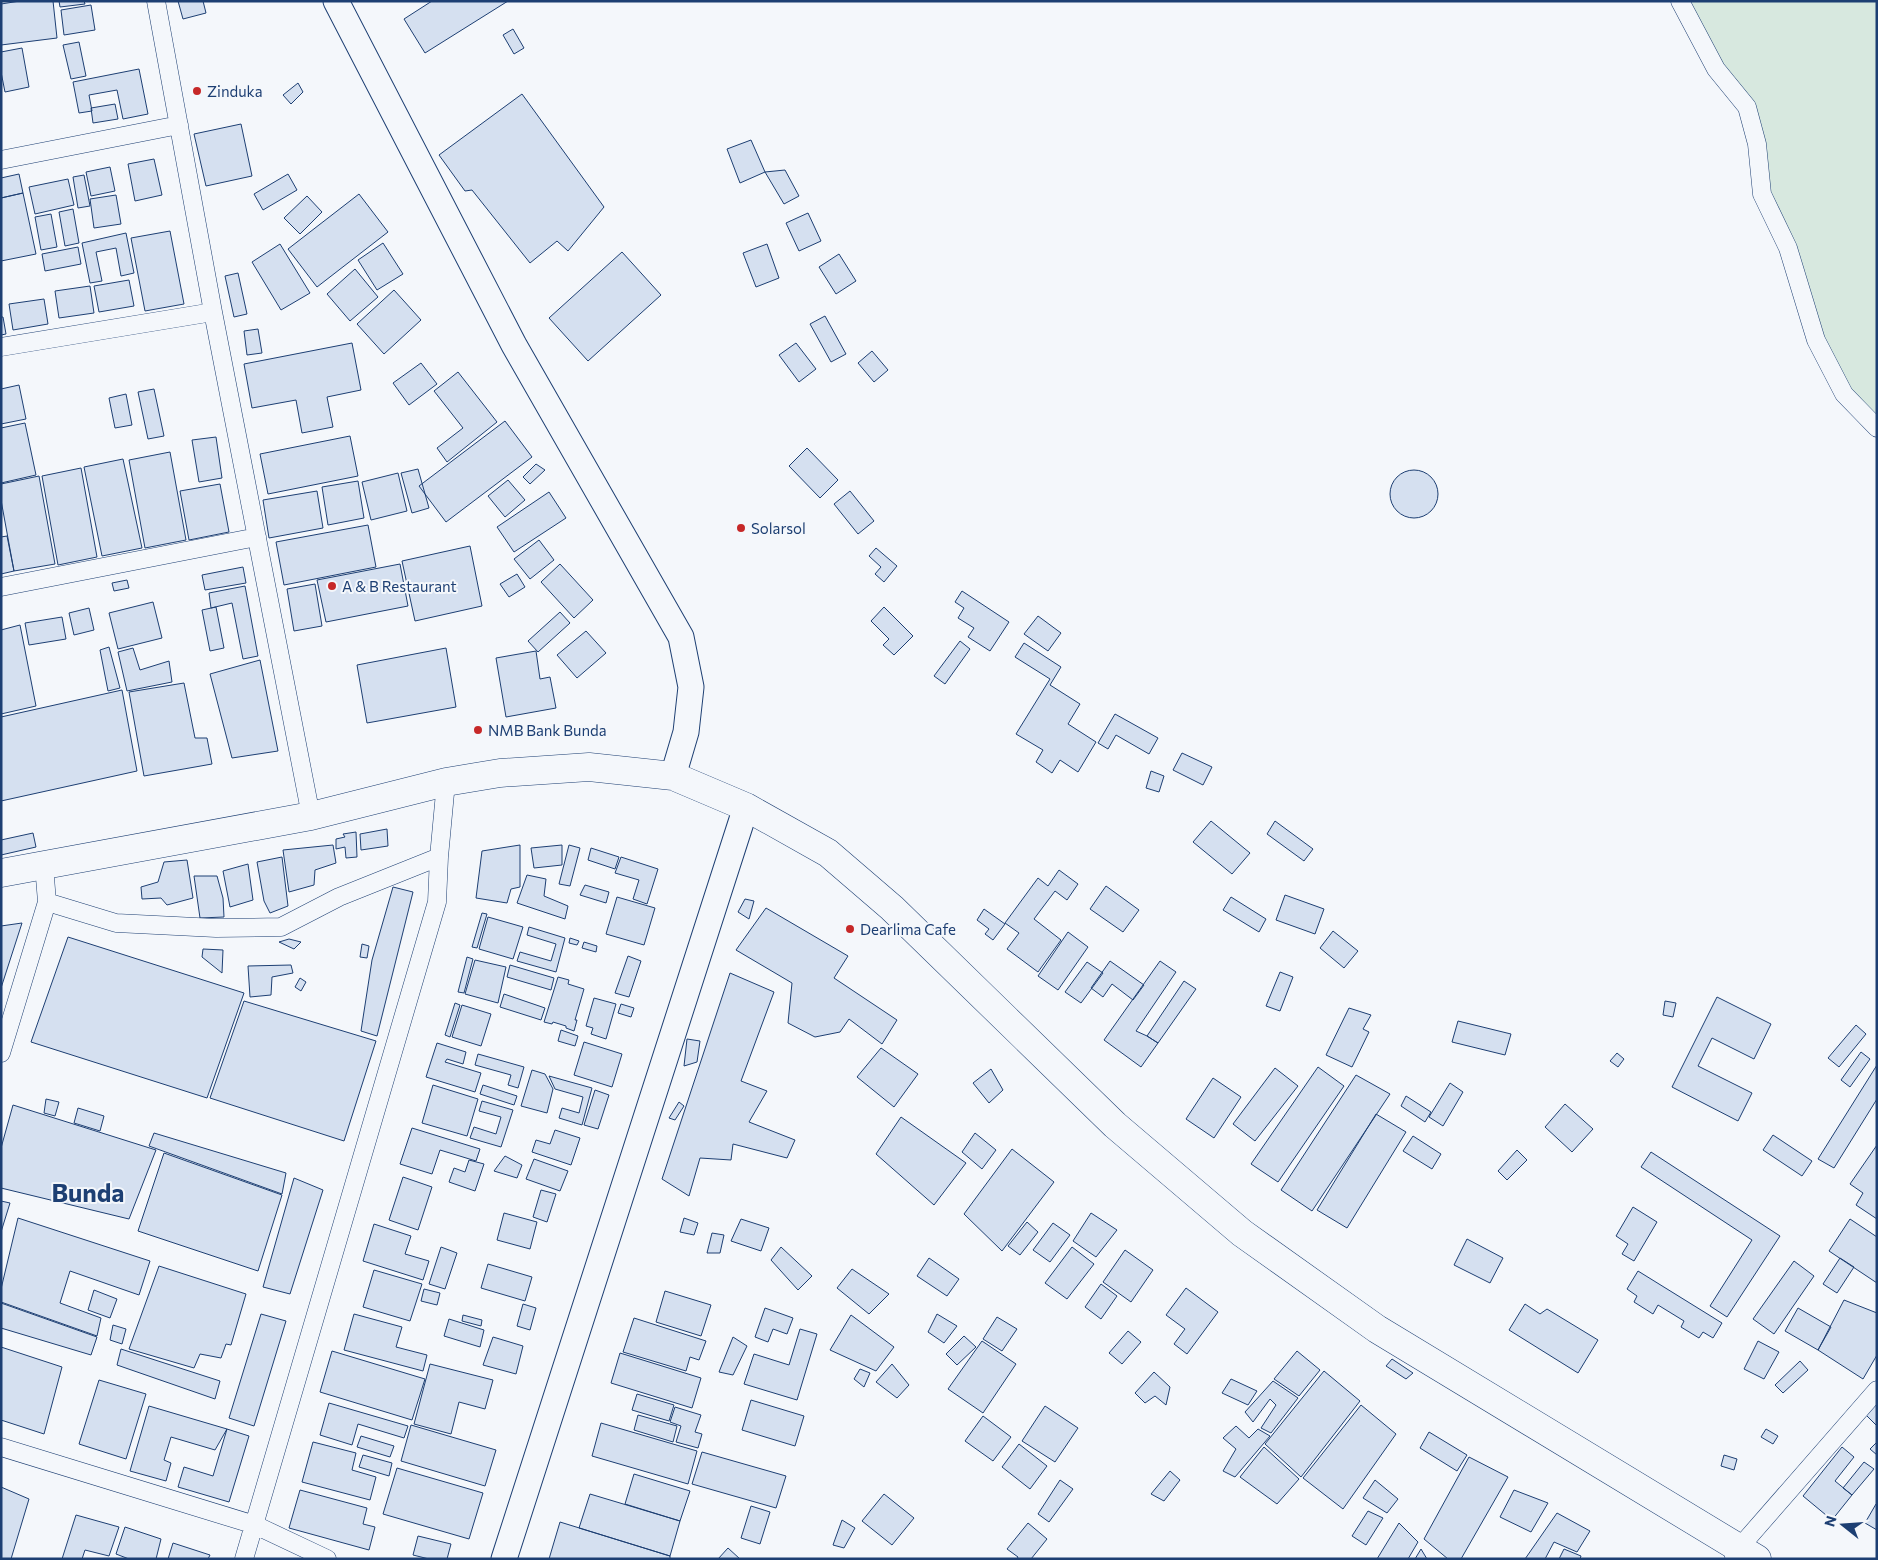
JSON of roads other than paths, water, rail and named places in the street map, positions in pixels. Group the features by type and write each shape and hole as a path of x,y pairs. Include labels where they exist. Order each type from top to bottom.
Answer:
{"highway":[{"path":"1,873 311,816 446,782 500,773 589,767 672,776 746,807 828,853 892,908 1115,1126 1242,1233 1377,1330 1743,1555"}],"main road":[{"path":"336,1 514,345 681,637 691,687 686,732 672,776"},
{"path":"504,1559 746,807"}],"street":[{"path":"156,1 213,312 311,816"},
{"path":"1680,1 1716,69 1747,107 1757,144 1762,194 1788,248 1816,340 1844,394 1877,428"},
{"path":"1,160 179,126"},
{"path":"1,347 213,312"},
{"path":"1,588 257,537"},
{"path":"244,1559 437,902 446,782"},
{"path":"48,902 116,923 216,928 281,927 340,897 439,857"},
{"path":"2,1051 48,902 44,865"},
{"path":"1743,1555 1877,1390"},
{"path":"1,1447 255,1525 327,1559"}],"place":[{"name":"Zinduka","path":"197,91"},
{"name":"Solarsol","path":"741,528"},
{"name":"A & B Restaurant","path":"332,586"},
{"name":"NMB Bank Bunda","path":"478,730"},
{"name":"Dearlima Cafe","path":"850,929"}],"district":[{"name":"Bunda","path":"88,1192"}]}
